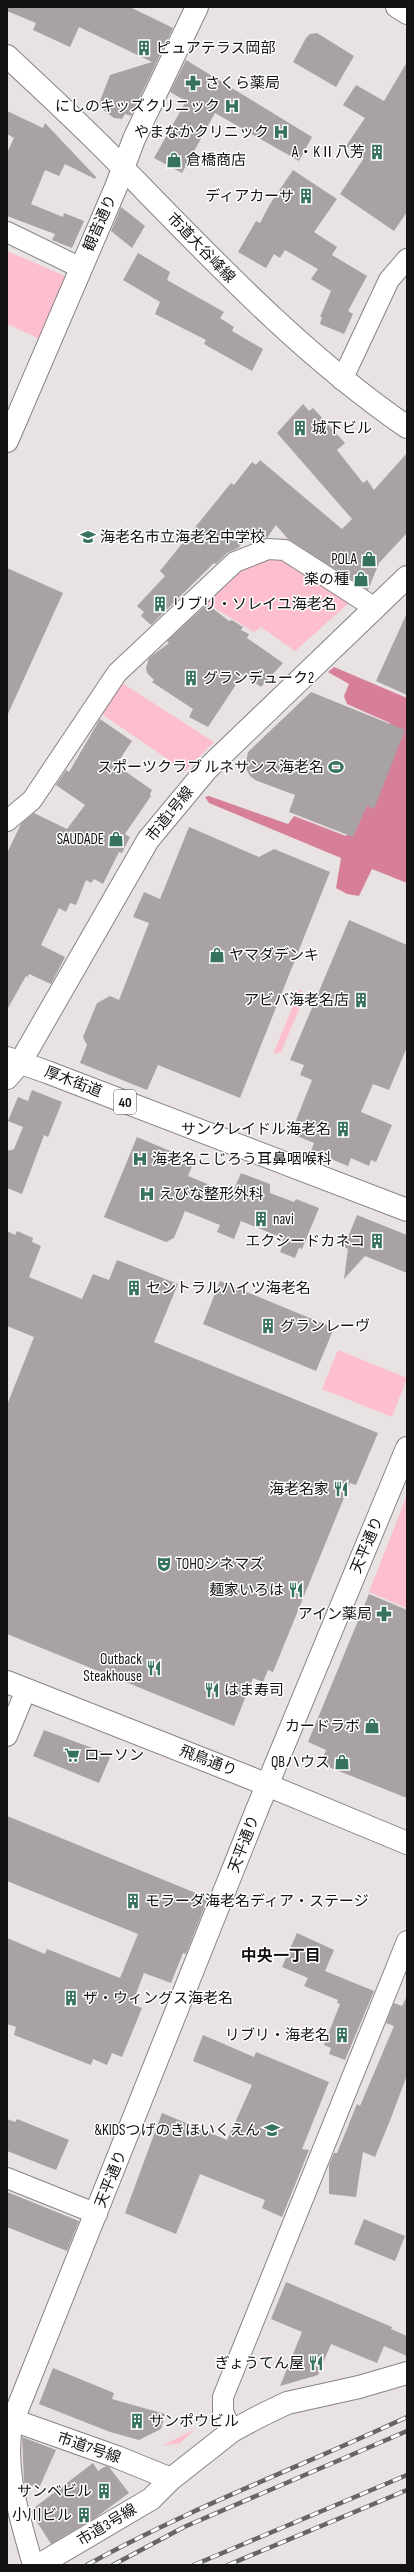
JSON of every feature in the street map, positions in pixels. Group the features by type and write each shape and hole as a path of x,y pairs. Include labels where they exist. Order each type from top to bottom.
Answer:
{"street":[{"name":"観音通り","path":"7,441 81,268 140,124 197,7"},
{"path":"396,7 407,14"},
{"name":"市道大谷峰線","path":"7,56 123,167 227,276 342,380 407,427"},
{"path":"7,232 81,268"},
{"path":"342,380 389,280 407,259"},
{"path":"7,821 32,800 118,673 235,562 268,549 285,550 375,608"},
{"name":"市道1号線","path":"11,1066 148,840 207,769 407,577"},
{"name":"厚木街道","path":"11,1066 407,1210"},
{"name":"天平通り","path":"10,2419 97,2214 268,1785 407,1448"},
{"path":"7,1736 16,1686"},
{"name":"飛鳥通り","path":"16,1686 268,1785 407,1843"},
{"path":"232,2431 223,2412 223,2397 407,1941"},
{"path":"7,2178 97,2214"},
{"name":"市道3号線","path":"39,2565 151,2499 171,2479 232,2431 287,2403 360,2387 407,2373"},
{"path":"10,2419 9,2455 13,2494 33,2565"},
{"name":"市道7号線","path":"10,2419 117,2457 171,2479"}],"shaded area":[{"path":"7,251 67,277 40,339 7,324"},
{"path":"282,556 351,601 295,651 261,627 254,632 203,601 253,559"},
{"path":"334,667 407,698 407,883 372,869 359,896 347,894 336,888 341,858 209,803 205,797 209,796 288,824 294,816 346,836 391,728 390,723 347,704 344,696 349,684 328,672"},
{"path":"122,683 214,742 185,771 100,713"},
{"path":"300,989 305,995 281,1052 273,1054"},
{"path":"338,1350 407,1378 392,1417 322,1389"},
{"path":"407,1495 407,1608 369,1592"},
{"path":"195,2429 180,2443 162,2446"}],"building":[{"path":"7,7 130,7 173,28 131,116 125,114 122,119 114,118 98,106 110,75 152,62 79,27 70,47 33,30 36,23 7,11"},
{"path":"317,33 354,56 336,87 293,62 306,38 310,34"},
{"path":"186,60 312,137 299,161 215,113 182,173 154,158 186,101 170,92"},
{"path":"407,62 407,212 394,231 340,194 364,158 346,146 365,118 343,105 356,85 384,101"},
{"path":"7,111 43,128 45,123 96,177 95,179 65,164 59,176 45,170 31,204 63,217 64,213 84,221 72,248 52,240 55,234 7,216 7,153 14,138 7,134"},
{"path":"293,170 337,199 314,232 337,247 332,255 367,276 348,311 353,314 344,334 320,324 322,317 320,317 331,291 311,279 318,269 285,250 280,258 274,254 266,268 238,252 256,221 260,223 270,204"},
{"path":"121,207 145,226 132,248 111,231"},
{"path":"138,253 170,272 167,280 224,312 220,318 234,327 232,331 263,349 252,371 204,344 206,340 155,314 160,302 123,280"},
{"path":"303,404 309,411 313,408 345,443 337,450 363,483 367,480 374,490 407,453 407,533 379,563 368,590 288,539 276,525 267,538 260,540 252,534 238,548 227,553 216,564 214,563 151,625 141,616 144,612 137,606 165,576 160,571 231,483 234,485 252,462 256,465 260,460 342,529 352,519 277,433"},
{"path":"7,568 63,593 7,716"},
{"path":"207,604 229,621 232,620 243,627 241,630 249,634 247,638 283,663 261,687 243,674 208,727 189,717 193,709 152,682 154,680 147,673 146,668 149,658 169,643 167,641"},
{"path":"407,613 407,695 376,681"},
{"path":"311,692 405,730 374,809 367,806 353,837 289,812 295,795 255,780 250,776 245,767 248,752"},
{"path":"100,719 132,741 116,765 152,790 150,794 151,796 125,834 130,837 122,853 119,852 103,884 94,879 91,883 86,880 76,905 70,903 66,912 59,908 41,945 65,957 51,984 29,974 28,977 26,976 7,1010 7,853 21,824 34,813 67,829 85,805 56,785 66,770 69,772"},
{"name":"ヤマダデンキ","path":"189,827 259,857 274,849 330,872 240,1098 158,1065 147,1090 80,1063 87,1045 83,1037 97,1003 110,996 119,1000 149,923 133,917 144,892 160,899"},
{"name":"アビバ海老名店","path":"349,920 407,945 407,1047 389,1090 373,1084 361,1112 392,1125 376,1162 371,1160 369,1166 351,1158 348,1166 311,1151 314,1143 297,1136 299,1130 293,1128 312,1080 300,1075 304,1065 290,1060"},
{"path":"32,1090 62,1102 48,1137 44,1135 22,1194 7,1188 7,1151 14,1149 23,1127 8,1121 18,1097 28,1101"},
{"path":"137,1137 194,1161 188,1176 232,1194 241,1173 270,1184 270,1193 294,1202 296,1199 319,1208 302,1249 299,1248 295,1258 280,1252 284,1242 279,1240 280,1237 241,1221 234,1239 217,1232 220,1225 185,1211 174,1238 166,1242 104,1217"},
{"name":"エクシードカネコ","path":"357,1215 407,1235 407,1273 365,1256 344,1279 348,1249 344,1247"},
{"path":"7,1231 15,1235 17,1231 33,1238 32,1242 41,1246 29,1277 82,1299 93,1274 109,1280 117,1260 178,1284 154,1342 378,1433 356,1485 350,1483 273,1672 268,1670 263,1682 253,1678 234,1726 7,1634 7,1405 34,1337 7,1326"},
{"name":"グランレーヴ","path":"220,1281 334,1328 316,1371 203,1324"},
{"path":"369,1594 407,1610 407,1798 321,1764 326,1750 308,1742"},
{"name":"ローソン","path":"44,1730 111,1755 99,1783 33,1756"},
{"path":"7,1816 208,1898 186,1954 183,1953 171,1983 144,1973 132,2004 142,2008 122,2057 112,2053 107,2065 93,2059 91,2065 14,2035 16,2027 7,2024 7,1938 45,1954 47,1949 120,1978 138,1934 7,1881"},
{"path":"297,1933 334,1950 325,1971 374,1991 345,2060 329,2054 331,2048 324,2045 340,2004 337,2003 338,2000 304,1986 308,1978 282,1967"},
{"path":"407,1996 407,2075 391,2118 375,2157 363,2152 356,2197 329,2194 329,2165 334,2153 337,2153 357,2104 360,2106 394,2026 386,2023 394,2003 402,2006"},
{"path":"203,2035 254,2057 256,2052 329,2082 302,2149 309,2150 282,2217 262,2208 265,2200 200,2174 176,2234 125,2213 162,2113 227,2140 252,2085 193,2061"},
{"path":"7,2119 15,2122 17,2119 69,2140 56,2170 7,2151"},
{"path":"7,2192 79,2221 67,2251 7,2227"},
{"path":"364,2219 405,2236 395,2261 354,2244"},
{"path":"286,2282 392,2327 391,2329 407,2336 407,2356 384,2346 377,2363 331,2344 318,2375 280,2386 302,2332 271,2319"},
{"path":"53,2368 114,2393 112,2399 165,2414 161,2429 139,2440 110,2432 39,2404"},
{"path":"22,2437 56,2450 39,2488 24,2483"},
{"path":"93,2463 98,2471 106,2466 109,2467 129,2493 95,2518 51,2544 30,2511"}],"railway":[{"path":"87,2565 126,2544 205,2506 407,2417"},
{"path":"113,2565 184,2527 407,2431"},
{"path":"194,2565 407,2475"},
{"path":"228,2565 407,2490"}],"place":[{"name":"ピュアテラス岡部","path":"144,48"},
{"name":"さくら薬局","path":"193,83"},
{"name":"にしのキッズクリニック","path":"232,106"},
{"name":"やまなかクリニック","path":"281,132"},
{"name":"A・KⅡ八芳","path":"377,152"},
{"name":"倉橋商店","path":"174,160"},
{"name":"ディアカーサ","path":"306,196"},
{"name":"城下ビル","path":"300,428"},
{"name":"海老名市立海老名中学校","path":"88,537"},
{"name":"POLA","path":"369,559"},
{"name":"楽の種","path":"361,579"},
{"name":"リブリ・ソレイユ海老名","path":"160,604"},
{"name":"グランデューク2","path":"191,678"},
{"name":"スポーツクラブ ルネサンス海老名","path":"336,767"},
{"name":"SAUDADE","path":"116,839"},
{"name":"ヤマダデンキ","path":"217,955"},
{"name":"アビバ海老名店","path":"361,1000"},
{"name":"サンクレイドル海老名","path":"343,1129"},
{"name":"海老名こじろう耳鼻咽喉科","path":"140,1159"},
{"name":"えびな整形外科","path":"147,1194"},
{"name":"navi","path":"261,1219"},
{"name":"エクシードカネコ","path":"377,1241"},
{"name":"セントラルハイツ海老名","path":"134,1288"},
{"name":"グランレーヴ","path":"268,1326"},
{"name":"海老名家","path":"341,1489"},
{"name":"TOHOシネマズ","path":"164,1564"},
{"name":"麺家いろは","path":"296,1590"},
{"name":"アイン薬局","path":"384,1614"},
{"name":"Outback Steakhouse","path":"154,1668"},
{"name":"はま寿司","path":"212,1690"},
{"name":"カードラボ","path":"372,1726"},
{"name":"ローソン","path":"72,1755"},
{"name":"QBハウス","path":"342,1762"},
{"name":"モラーダ海老名ディア・ステージ","path":"133,1901"},
{"name":"ザ・ウィングス海老名","path":"71,1998"},
{"name":"リブリ・海老名","path":"342,2035"},
{"name":"&KIDSつげのきほいくえん","path":"272,2130"},
{"name":"ぎょうてん屋","path":"316,2363"},
{"name":"サンポウビル","path":"137,2421"},
{"name":"サンベビル","path":"104,2491"},
{"name":"小川ビル","path":"84,2515"}],"district":[{"name":"中央一丁目","path":"281,1956"}]}
